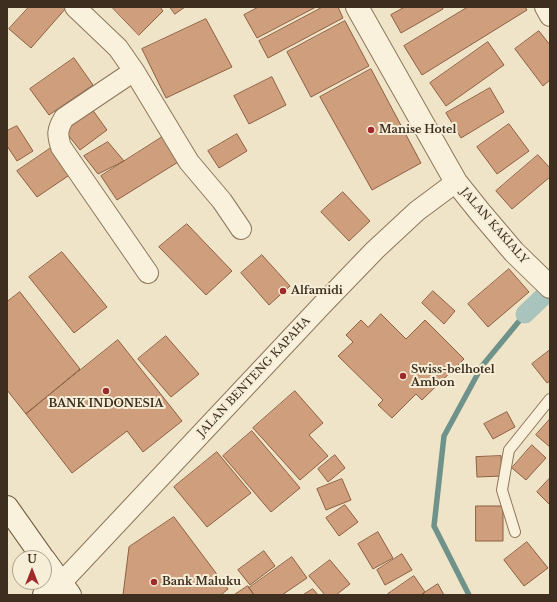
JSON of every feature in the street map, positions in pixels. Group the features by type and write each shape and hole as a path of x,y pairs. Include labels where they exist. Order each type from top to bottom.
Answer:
{"street":[{"path":"75,7 118,48 134,71 189,162 222,201 241,229"},
{"name":"JALAN KAKIALY","path":"357,7 456,182 510,247 547,284"},
{"path":"545,7 550,16"},
{"path":"134,71 64,118 59,126 57,135 61,147 148,273"},
{"name":"JALAN BENTENG KAPAHA","path":"58,591 316,311 376,250 418,212 456,182"},
{"path":"7,507 38,550"},
{"path":"52,577 58,591"}],"lane":[{"path":"515,532 502,490 509,450 550,399"}],"building":[{"path":"29,7 67,7 31,48 9,29"},
{"path":"112,7 160,7 163,11 139,35"},
{"path":"170,7 185,7 175,14"},
{"path":"259,7 316,7 257,38 244,15"},
{"path":"323,7 338,7 343,18 268,58 259,41"},
{"path":"405,7 442,7 443,9 401,33 391,15"},
{"path":"468,7 525,7 527,10 422,75 404,46"},
{"path":"206,19 232,67 166,98 142,49"},
{"path":"345,21 369,66 311,97 287,52"},
{"path":"539,31 550,45 550,80 543,86 515,49"},
{"path":"488,42 504,65 446,106 430,83"},
{"path":"74,58 93,85 49,115 30,89"},
{"name":"Manise Hotel","path":"371,69 421,163 372,190 320,97"},
{"path":"272,77 286,105 249,124 234,96"},
{"path":"490,88 504,112 461,138 446,113"},
{"path":"89,105 107,130 80,150 61,126"},
{"path":"509,124 529,151 497,174 477,147"},
{"path":"17,126 33,151 17,161 7,146 7,131"},
{"path":"167,134 183,159 117,200 101,176"},
{"path":"237,134 247,151 219,168 208,151"},
{"path":"108,142 124,161 98,174 84,156"},
{"path":"51,148 71,174 37,197 17,171"},
{"path":"538,155 550,168 550,177 512,209 496,191"},
{"path":"343,192 370,221 349,241 321,212"},
{"path":"187,224 232,271 206,295 159,247"},
{"path":"62,252 107,307 74,333 29,277"},
{"path":"262,255 290,286 269,305 241,273"},
{"path":"509,269 529,292 488,327 468,304"},
{"path":"433,291 455,311 444,324 422,303"},
{"path":"20,292 80,369 26,414 7,390 7,302"},
{"name":"Swiss-belhotel Ambon","path":"381,314 406,339 425,320 464,359 422,400 416,394 392,418 378,405 383,400 338,356 353,342 346,335 361,320 368,327"},
{"path":"166,336 199,374 171,397 138,359"},
{"name":"BANK INDONESIA","path":"118,340 182,421 143,452 127,431 72,473 26,414"},
{"path":"550,350 550,381 547,383 532,364"},
{"path":"295,391 323,423 309,435 328,456 300,480 253,428"},
{"path":"507,412 515,427 493,439 484,424"},
{"path":"550,419 550,447 536,435"},
{"path":"252,431 300,488 271,512 223,456"},
{"path":"532,445 546,458 526,480 512,468"},
{"path":"217,452 251,493 207,527 174,487"},
{"path":"335,455 345,468 328,482 318,469"},
{"path":"501,456 502,476 477,477 476,457"},
{"path":"550,478 550,505 537,492"},
{"path":"342,479 351,500 326,510 317,489"},
{"path":"345,505 358,522 339,536 326,518"},
{"path":"476,506 503,506 503,541 476,541"},
{"path":"174,517 228,589 221,595 123,595 129,547"},
{"path":"378,532 393,558 373,569 358,544"},
{"path":"527,542 548,568 524,586 504,560"},
{"path":"264,551 275,566 250,585 238,570"},
{"path":"402,554 412,570 385,585 377,570"},
{"path":"292,557 307,578 282,595 254,595 249,588"},
{"path":"330,560 350,584 336,595 325,595 309,576"},
{"path":"414,576 425,592 421,595 388,594"},
{"path":"438,584 444,595 421,595 425,592"},
{"path":"248,586 254,595 234,595"},
{"path":"313,589 318,595 303,595"}],"waterway":[{"path":"525,314 550,290"},
{"path":"469,595 434,526 444,436 482,366 525,314"}],"place":[{"name":"Manise Hotel","path":"371,130"},
{"name":"Alfamidi","path":"283,291"},
{"name":"Swiss-belhotel Ambon","path":"403,376"},
{"name":"BANK INDONESIA","path":"106,391"},
{"name":"Bank Maluku","path":"154,582"}]}
